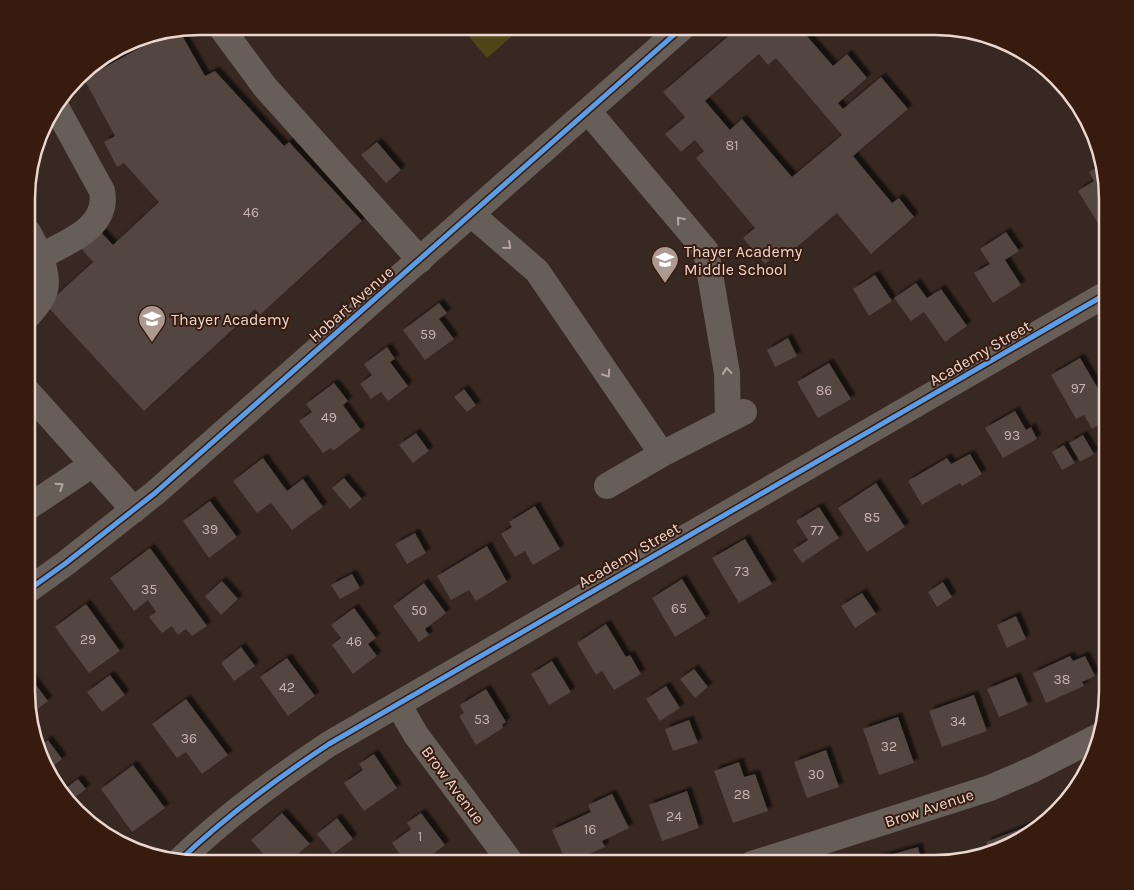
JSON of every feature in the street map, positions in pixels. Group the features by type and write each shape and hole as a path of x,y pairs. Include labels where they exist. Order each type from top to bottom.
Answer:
{"street":[{"path":"227,35 265,87 420,260"},
{"name":"Hobart Avenue","path":"35,586 134,510 674,35"},
{"path":"588,111 706,251 736,415 662,454 607,486"},
{"path":"42,256 84,233 100,215 104,200 102,191 60,112"},
{"path":"471,214 537,271 662,454"},
{"path":"35,244 42,256 48,281 45,294 35,308"},
{"name":"Academy Street","path":"186,855 222,823 286,773 329,744 1099,298"},
{"path":"35,400 134,510"},
{"path":"35,503 93,464"},
{"name":"Brow Avenue","path":"398,704 416,735 505,855"},
{"name":"Brow Avenue","path":"780,855 990,788 1034,769 1091,740"}],"shaded area":[{"path":"468,35 514,35 487,58"}],"building":[{"path":"730,35 806,35 833,66 847,54 867,78 838,103 843,109 881,77 908,109 853,156 892,203 899,198 914,217 871,254 837,213 783,259 778,253 765,264 743,238 755,228 696,158 704,151 695,140 681,152 665,134 685,117 663,92","holes":["759,54 768,65 776,58 842,135 792,177 742,119 730,130 705,101"]},
{"path":"182,36 205,76 215,71 284,146 289,142 362,221 260,315 255,309 144,411 46,305 93,262 80,247 99,230 113,245 159,202 124,163 117,167 104,142 115,136 85,82 95,73 147,44"},
{"path":"377,142 401,170 386,183 361,155"},
{"path":"1096,168 1099,188 1099,225 1078,191 1094,181 1089,172"},
{"path":"1006,232 1019,251 1005,260 1021,285 993,303 974,273 990,264 980,249"},
{"path":"875,275 892,301 869,316 853,289"},
{"path":"916,283 927,298 941,289 967,326 945,342 924,312 911,321 894,298"},
{"path":"439,303 447,313 439,319 454,339 425,360 403,330"},
{"path":"788,338 797,356 775,367 767,350"},
{"path":"387,347 395,359 390,362 408,386 388,401 381,392 371,399 360,384 372,375 364,364"},
{"path":"1080,358 1099,390 1099,425 1092,429 1084,415 1076,419 1051,375"},
{"path":"829,363 851,399 818,418 797,382"},
{"path":"334,383 348,401 343,405 361,430 333,451 331,448 323,453 299,421 312,412 306,404"},
{"path":"464,389 476,405 467,412 454,397"},
{"path":"1015,411 1026,430 1031,427 1037,439 1003,458 985,428"},
{"path":"416,433 429,451 413,463 399,445"},
{"path":"1083,435 1094,454 1080,462 1069,443"},
{"path":"1064,445 1075,463 1062,470 1052,452"},
{"path":"970,454 982,474 962,486 960,483 922,505 908,481 947,458 951,464"},
{"path":"263,458 287,491 303,479 323,507 292,530 271,503 257,513 233,481"},
{"path":"344,478 362,499 350,509 332,488"},
{"path":"876,483 905,527 867,552 838,508"},
{"path":"210,501 237,537 209,558 183,521"},
{"path":"535,506 560,549 533,565 525,551 515,557 501,534 512,527 509,522"},
{"path":"819,507 839,538 802,563 793,550 808,540 796,521"},
{"path":"415,533 426,553 407,564 395,544"},
{"path":"745,539 772,584 739,603 712,558"},
{"path":"487,546 507,582 476,601 469,590 451,600 437,576"},
{"path":"150,548 207,626 192,636 186,629 178,635 172,626 162,633 149,617 156,612 148,600 134,611 110,578"},
{"path":"352,574 360,588 340,599 331,585"},
{"path":"682,579 706,618 675,637 652,598"},
{"path":"222,581 238,599 221,615 205,596"},
{"path":"943,582 952,597 937,607 928,592"},
{"path":"424,583 446,613 425,629 429,635 419,642 393,606"},
{"path":"862,593 876,614 855,628 841,606"},
{"path":"86,604 120,651 89,673 55,627"},
{"path":"354,608 376,638 368,644 377,656 353,674 332,645 341,638 331,625"},
{"path":"1016,616 1026,639 1007,648 997,625"},
{"path":"606,624 626,657 630,655 641,674 614,690 602,671 596,675 577,643"},
{"path":"241,647 255,666 234,681 221,663"},
{"path":"1070,656 1073,661 1085,656 1095,676 1082,682 1084,686 1046,703 1033,673"},
{"path":"287,658 315,696 288,716 260,677"},
{"path":"552,661 571,692 549,705 531,674"},
{"path":"694,669 708,687 695,698 680,679"},
{"path":"110,675 125,695 102,712 87,692"},
{"path":"1016,677 1028,705 999,717 987,689"},
{"path":"35,684 48,701 36,710"},
{"path":"666,686 680,708 660,721 646,699"},
{"path":"486,689 506,722 502,725 503,728 476,745 459,716 464,713 460,705"},
{"path":"974,695 987,731 942,747 929,711"},
{"path":"186,699 228,755 202,774 186,752 177,758 152,724"},
{"path":"898,717 914,763 879,775 863,729"},
{"path":"689,720 698,743 673,751 665,729"},
{"path":"48,740 62,759 53,766 52,764 44,743"},
{"path":"826,750 839,787 807,798 794,762"},
{"path":"374,754 397,788 364,811 344,783 363,770 359,764"},
{"path":"739,762 744,777 755,774 768,811 733,823 714,771"},
{"path":"133,765 165,808 132,832 101,789"},
{"path":"78,779 86,789 75,797 67,788"},
{"path":"687,791 699,828 662,841 649,805"},
{"path":"612,794 629,828 602,841 605,847 587,855 563,855 552,830 591,812 588,805"},
{"path":"282,813 310,844 297,855 264,855 251,840"},
{"path":"421,813 445,845 432,855 400,855 392,843 411,829 407,823"},
{"path":"337,818 353,839 333,854 317,834"},
{"path":"1027,826 998,843 988,846 986,842"},
{"path":"918,847 920,855 890,855"}],"cycle path":[{"path":"35,585 155,493 674,35"},
{"path":"186,855 251,799 329,744 1099,298"}],"place":[{"name":"Thayer Academy Middle School","path":"665,284"},
{"name":"Thayer Academy","path":"152,343"}]}
